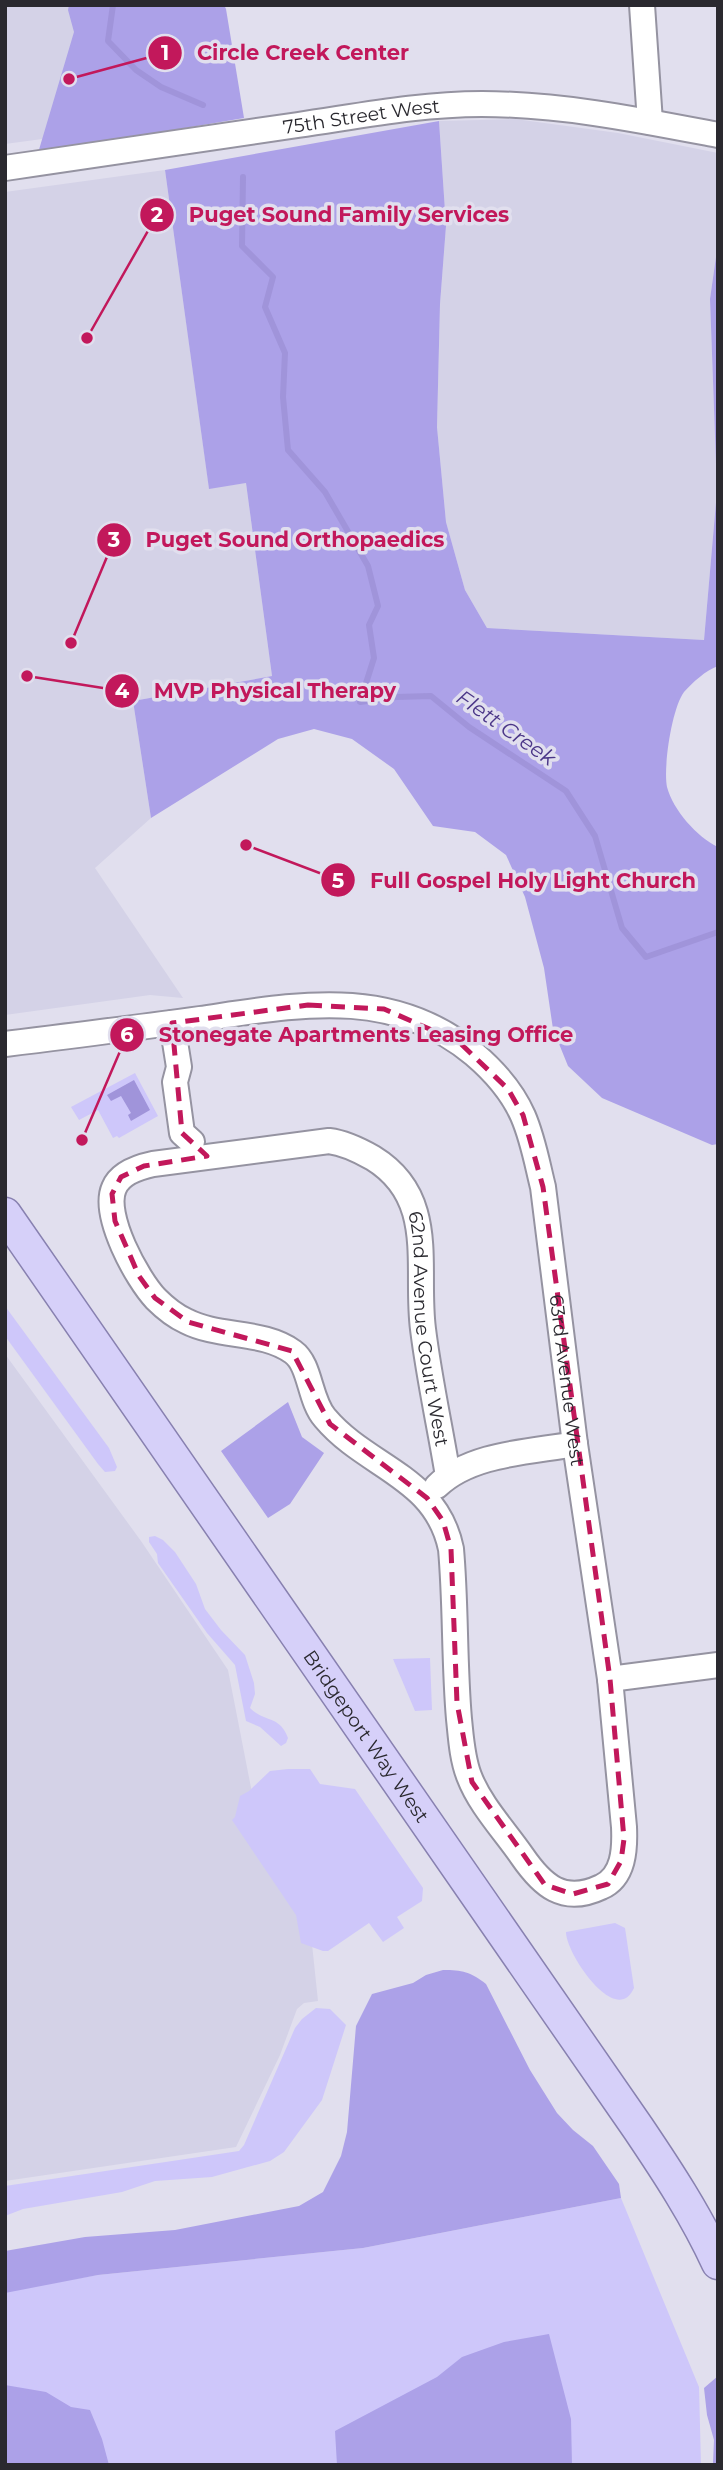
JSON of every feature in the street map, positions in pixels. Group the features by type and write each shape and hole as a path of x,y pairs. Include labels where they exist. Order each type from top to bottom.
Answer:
{"main road":[{"name":"Bridgeport Way West","path":"5,1214 638,2128 674,2181 718,2263"}],"street":[{"path":"642,5 650,122"},
{"name":"75th Street West","path":"5,168 426,106 482,104 534,107 650,122 718,135"},
{"name":"63rd Avenue West","path":"5,1044 307,1005 341,1004 384,1009 432,1026 459,1042 485,1064 508,1089 523,1115 543,1187 575,1444 610,1679 624,1847 621,1861 612,1879 601,1887 580,1893 556,1890 536,1876 478,1794 468,1774 457,1703 451,1549 443,1521 428,1498"},
{"path":"172,1023 179,1067 174,1082 182,1133 193,1150 128,1173 114,1188 112,1201 115,1221 123,1242 147,1289 176,1315 196,1326 267,1341 292,1351 303,1364 317,1408 330,1424 428,1498 449,1476 489,1460 575,1444"},
{"name":"62nd Avenue Court West","path":"193,1150 334,1142 348,1145 379,1162 402,1185 411,1201 420,1235 423,1329 449,1476"},
{"path":"610,1679 718,1665"}],"highlighted area":[{"path":"308,1005 384,1009 459,1042 508,1089 523,1115 543,1187 610,1679 624,1839 621,1861 608,1884 573,1894 545,1885 472,1782 457,1703 451,1549 443,1521 427,1498 330,1424 292,1351 188,1322 155,1298 139,1276 115,1221 112,1194 121,1177 144,1166 207,1156 182,1133 172,1023"}],"shaded area":[{"path":"5,5 114,5 139,126 5,144"},
{"path":"69,5 224,5 244,118 38,153 74,32"},
{"path":"515,119 618,133 718,153 718,243 710,299 717,491 704,640 487,628 465,590 446,522 437,427 440,304 446,226 439,121"},
{"path":"439,121 446,226 440,304 437,427 446,522 465,590 487,628 704,640 717,491 710,299 718,243 718,666 695,681 680,700 670,738 666,778 670,796 680,813 702,837 718,847 718,1144 712,1145 602,1098 568,1066 553,1029 544,968 525,897 506,855 475,832 433,826 394,769 352,739 314,729 278,739 151,818 133,701 272,676 246,483 209,489 165,170"},
{"path":"165,170 209,488 246,483 272,676 133,701 151,818 95,868 183,998 150,995 5,1015 5,192"},
{"path":"135,1073 158,1116 119,1138 113,1138 98,1110 79,1120 71,1107"},
{"path":"134,1080 150,1110 131,1121 128,1115 131,1113 121,1096 111,1101 107,1095"},
{"path":"5,1306 109,1448 117,1467 115,1471 105,1472 98,1464 5,1336"},
{"path":"5,1354 141,1541 228,1670 263,1849 308,1906 318,2001 304,2003 297,2009 280,2055 236,2147 5,2181"},
{"path":"288,1402 302,1437 324,1453 290,1504 268,1518 221,1451"},
{"path":"155,1536 175,1552 196,1584 205,1609 245,1655 254,1683 255,1694 250,1708 281,1726 288,1738 286,1743 281,1746 260,1727 246,1721 235,1665 207,1633 158,1563 157,1554 149,1542 149,1537"},
{"path":"430,1658 432,1710 415,1711 393,1659"},
{"path":"310,1769 320,1784 355,1789 423,1888 422,1901 397,1917 404,1928 383,1942 369,1923 328,1951 301,1943 296,1915 232,1820 240,1796 270,1771"},
{"path":"615,1923 625,1928 634,1988 626,1998 616,1999 605,1994 583,1970 574,1956 566,1932"},
{"path":"443,1970 466,1972 486,1984 530,2070 557,2113 593,2146 619,2184 621,2198 363,2248 98,2275 5,2293 5,2251 85,2237 175,2230 299,2206 323,2192 341,2156 347,2132 356,2026 372,1994 413,1983 426,1975"},
{"path":"316,2008 330,2009 346,2025 322,2100 284,2152 270,2161 212,2177 155,2181 122,2192 23,2209 5,2216 5,2186 239,2151 295,2028"},
{"path":"621,2198 699,2387 701,2465 5,2465 5,2291 98,2275 363,2248"},
{"path":"549,2334 571,2419 572,2465 337,2465 335,2431 437,2377 462,2357 504,2342"},
{"path":"718,2376 718,2465 709,2465 713,2463 714,2440 707,2415 704,2388"},
{"path":"5,2385 46,2392 71,2407 90,2410 109,2465 5,2465"}],"waterway":[{"name":"Flett Creek","path":"113,5 108,41 136,70 161,87 203,105"},
{"name":"Flett Creek","path":"243,177 242,246 273,277 265,307 285,353 283,397 288,450 325,492 368,566 378,606 369,625 374,658 360,702 431,696 469,727 566,791 595,836 622,928 646,957 718,932"}],"place":[{"name":"Circle Creek Center","path":"69,79"},
{"name":"Puget Sound Family Services","path":"87,338"},
{"name":"Puget Sound Orthopaedics","path":"71,643"},
{"name":"MVP Physical Therapy","path":"27,676"},
{"name":"Full Gospel Holy Light Church","path":"246,845"},
{"name":"Stonegate Apartments Leasing Office","path":"82,1140"}]}
